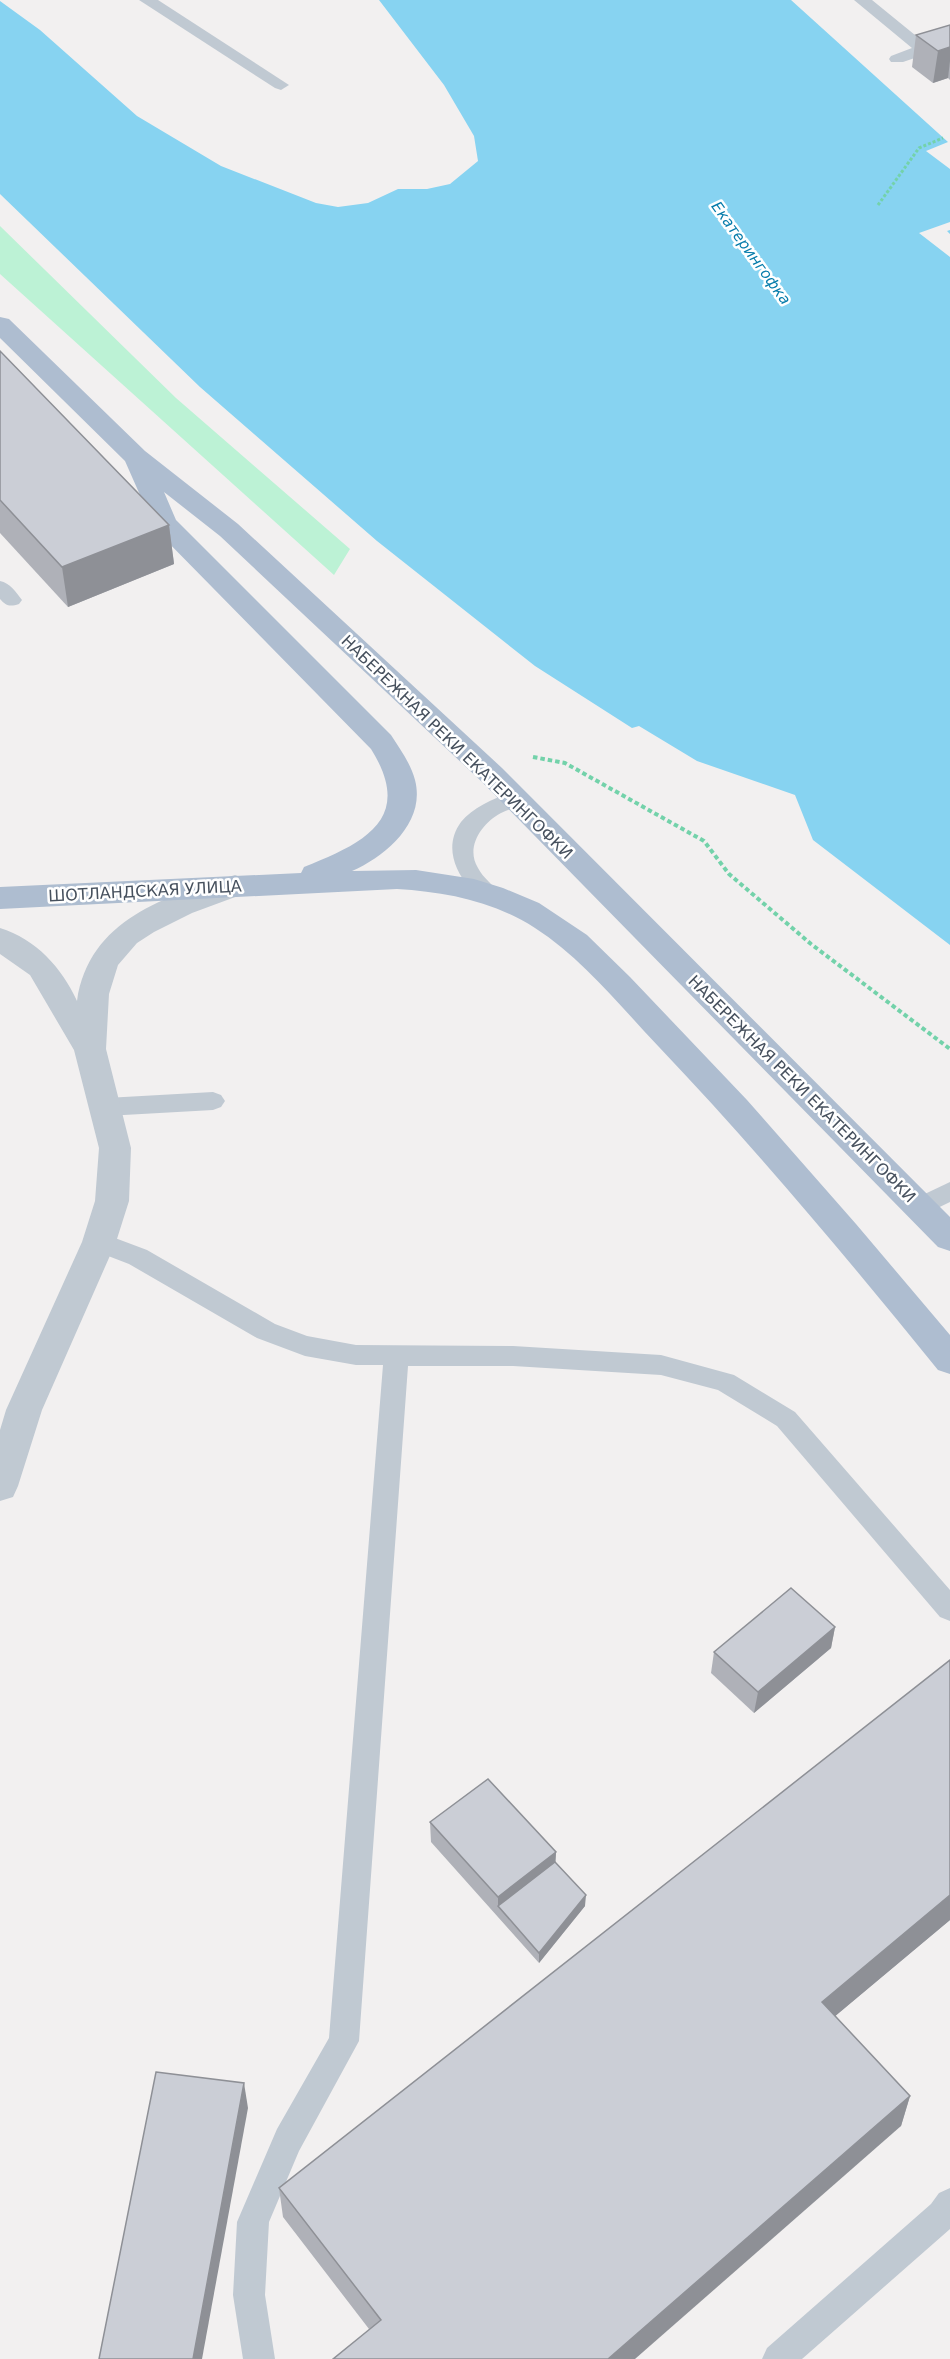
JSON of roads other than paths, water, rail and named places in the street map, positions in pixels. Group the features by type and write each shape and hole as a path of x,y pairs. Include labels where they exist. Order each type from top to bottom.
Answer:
{"main road":[{"name":"НАБЕРЕЖНАЯ РЕКИ ЕКАТЕРИНГОФКИ","path":"0,324 136,457 229,530 492,775 950,1238"},
{"path":"136,457 164,523 381,742 400,776 403,804 393,825 379,843 361,856 289,884"},
{"name":"ШОТЛАНДСКАЯ УЛИЦА","path":"0,898 398,879 432,880 488,894 520,906 568,935 719,1089 848,1235 950,1360"}],"street":[{"path":"90,1049 92,1001 104,962 124,938 172,908 235,886"},
{"path":"0,939 41,967 56,988 65,1008 90,1049 115,1148 112,1201 99,1242 24,1410 0,1486"}],"lane":[{"path":"147,0 281,85"},
{"path":"862,0 924,50"},
{"path":"897,59 950,41"},
{"path":"488,894 466,869 463,847 470,826 491,809 514,799"},
{"path":"106,1107 213,1101"},
{"path":"920,1208 950,1191"},
{"path":"99,1242 138,1257 266,1331 305,1346 356,1355 513,1356 661,1365 725,1382 786,1419 950,1609"},
{"path":"259,2359 249,2295 254,2222 288,2140 344,2041 396,1355"},
{"path":"778,2359 942,2215 950,2204"}],"water":[{"name":"Екатерингофка","path":"379,0 791,0 948,142 926,151 950,169 950,945 813,840 795,795 697,761 639,726 632,728 535,666 377,541 200,387 0,194 0,1 40,30 137,116 221,166 316,203 338,207 368,203 398,189 427,189 450,184 478,161 474,136 444,85"}]}
